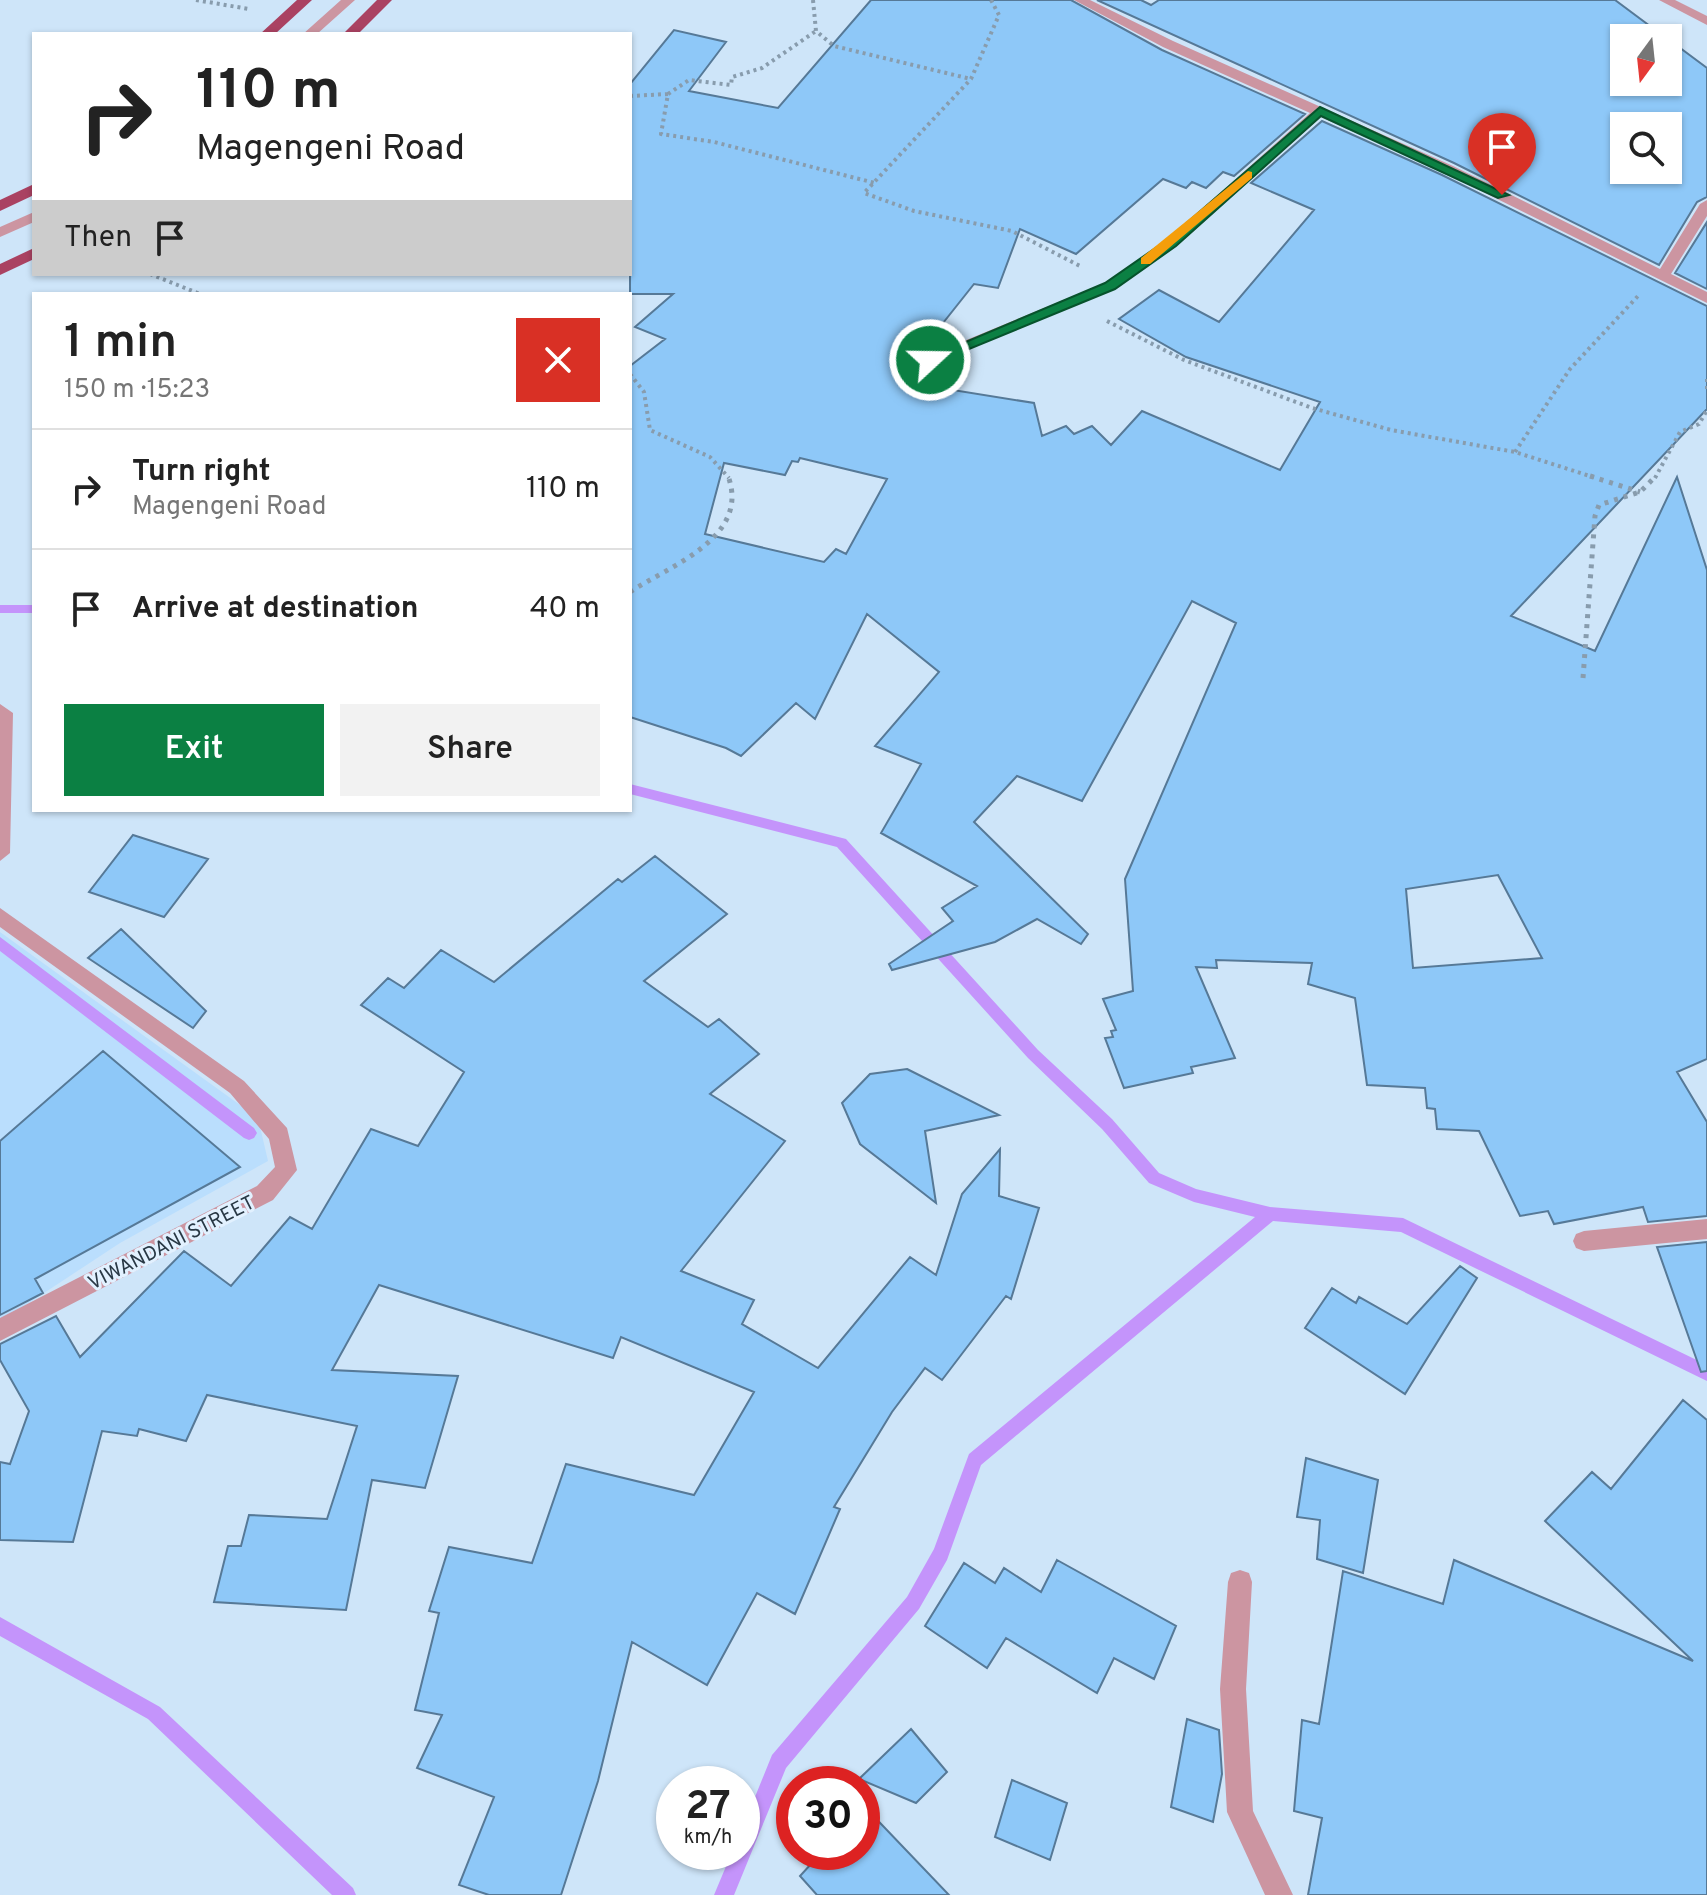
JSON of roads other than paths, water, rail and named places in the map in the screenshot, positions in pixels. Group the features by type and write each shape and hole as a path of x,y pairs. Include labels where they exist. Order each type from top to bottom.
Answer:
{"highway":[{"path":"269,32 305,0"},
{"path":"352,32 385,0"},
{"path":"0,206 32,190"},
{"path":"0,270 32,254"}],"street":[{"path":"311,32 349,0"},
{"path":"1080,0 1168,44 1448,169 1707,298"},
{"path":"1665,0 1707,21"},
{"path":"930,360 1110,286 1172,243 1320,111"},
{"path":"1663,275 1707,204"},
{"path":"0,233 32,217"},
{"path":"0,711 4,713 0,853"},
{"name":"VIWANDANI STREET","path":"0,916 237,1087 279,1135 286,1170 265,1193 0,1330"},
{"path":"1584,1241 1707,1229"},
{"path":"1240,1582 1233,1689 1240,1812 1279,1895"}],"waterway":[{"path":"0,609 32,609"},
{"path":"632,790 841,843 1033,1054 1107,1124 1154,1178 1194,1195 1270,1214"},
{"path":"0,943 249,1133"},
{"path":"724,1895 779,1762 913,1603 941,1554 975,1460 1270,1214"},
{"path":"1270,1214 1403,1225 1707,1373"},
{"path":"0,1626 154,1713 346,1895"}]}
